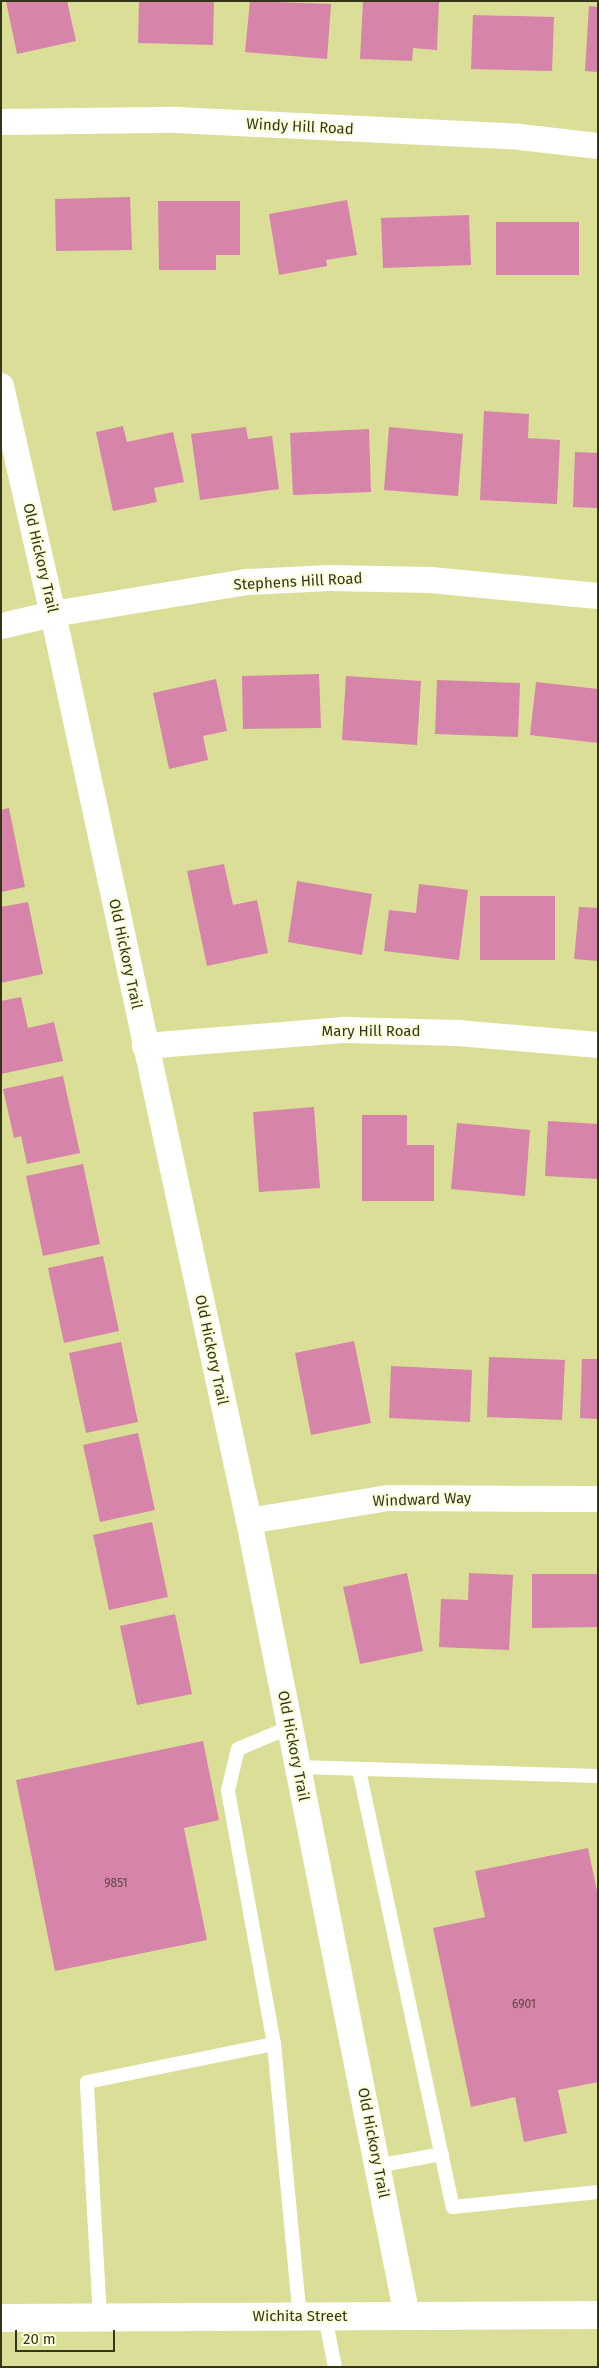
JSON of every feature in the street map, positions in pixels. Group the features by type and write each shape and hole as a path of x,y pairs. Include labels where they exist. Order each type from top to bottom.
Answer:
{"main road":[{"name":"Wichita Street","path":"1,2318 598,2315"}],"street":[{"name":"Windy Hill Road","path":"1,122 177,120 520,138 598,146"},
{"name":"Old Hickory Trail","path":"1,386 53,614 249,1522 407,2316"},
{"name":"Stephens Hill Road","path":"1,626 53,614 247,582 329,578 430,580 598,596"},
{"name":"Mary Hill Road","path":"145,1046 346,1030 458,1033 598,1045"},
{"name":"Windward Way","path":"249,1522 388,1498 598,1498"}],"lane":[{"path":"290,1727 238,1750 228,1790 274,2044 312,2317 335,2367"},
{"path":"298,1767 598,1776"},
{"path":"359,1770 453,2207 598,2192"},
{"path":"100,2318 87,2082 274,2044"},
{"path":"377,2166 442,2154"}],"building":[{"path":"6,1 67,1 76,41 17,54"},
{"path":"139,1 214,1 213,45 138,43"},
{"path":"250,1 331,4 327,59 245,52"},
{"path":"363,1 439,1 437,50 413,48 412,61 360,59"},
{"path":"589,6 598,7 598,72 585,71"},
{"path":"473,15 554,17 552,71 471,69"},
{"path":"130,197 132,250 56,251 55,199"},
{"path":"347,200 357,255 326,260 327,266 279,275 269,214"},
{"path":"158,201 240,201 240,255 216,255 216,270 159,270"},
{"path":"469,215 471,265 383,268 381,218"},
{"path":"496,222 579,222 579,275 496,275"},
{"path":"484,411 529,414 528,438 560,440 557,504 480,500"},
{"path":"123,426 127,442 173,432 184,482 154,488 157,502 113,511 96,432"},
{"path":"246,427 248,439 272,436 279,489 200,500 191,434"},
{"path":"389,427 463,434 458,496 384,490"},
{"path":"369,429 371,492 293,495 290,433"},
{"path":"575,452 598,453 598,508 573,507"},
{"path":"319,674 321,728 243,729 242,676"},
{"path":"346,676 421,681 417,745 342,740"},
{"path":"216,679 227,731 203,736 208,760 169,769 153,693"},
{"path":"437,680 520,683 518,737 435,734"},
{"path":"536,682 598,689 598,743 530,735"},
{"path":"9,808 25,887 1,892 1,810"},
{"path":"224,864 233,905 257,900 268,953 207,966 187,871"},
{"path":"297,881 372,894 362,955 288,942"},
{"path":"419,884 468,890 459,960 384,951 389,910 416,913"},
{"path":"480,896 555,896 555,960 480,960"},
{"path":"28,902 43,974 1,983 1,907"},
{"path":"579,907 598,908 598,961 574,959"},
{"path":"21,997 28,1028 54,1022 63,1061 1,1074 1,1001"},
{"path":"63,1076 80,1153 27,1164 21,1136 14,1138 3,1089"},
{"path":"314,1107 320,1188 259,1192 253,1112"},
{"path":"362,1115 407,1115 407,1145 434,1145 434,1201 362,1201"},
{"path":"548,1121 598,1124 598,1179 545,1176"},
{"path":"457,1123 530,1130 525,1196 451,1189"},
{"path":"83,1164 100,1244 43,1256 26,1176"},
{"path":"103,1256 119,1331 64,1343 48,1268"},
{"path":"354,1341 371,1423 311,1435 295,1353"},
{"path":"121,1342 138,1422 86,1433 69,1353"},
{"path":"489,1357 565,1360 562,1420 487,1417"},
{"path":"582,1359 598,1359 598,1419 580,1418"},
{"path":"391,1366 472,1370 470,1422 389,1418"},
{"path":"138,1433 155,1510 100,1522 83,1445"},
{"path":"152,1522 168,1597 109,1610 93,1535"},
{"path":"407,1573 423,1651 360,1664 343,1587"},
{"path":"469,1573 513,1575 509,1650 439,1647 441,1599 468,1600"},
{"path":"532,1574 598,1574 598,1627 532,1628"},
{"path":"175,1614 192,1694 137,1705 120,1626"},
{"path":"203,1741 219,1820 184,1828 207,1940 55,1971 16,1780"},
{"path":"588,1848 598,1896 598,2082 558,2090 567,2133 524,2142 515,2097 471,2107 433,1928 485,1917 475,1871"}]}
